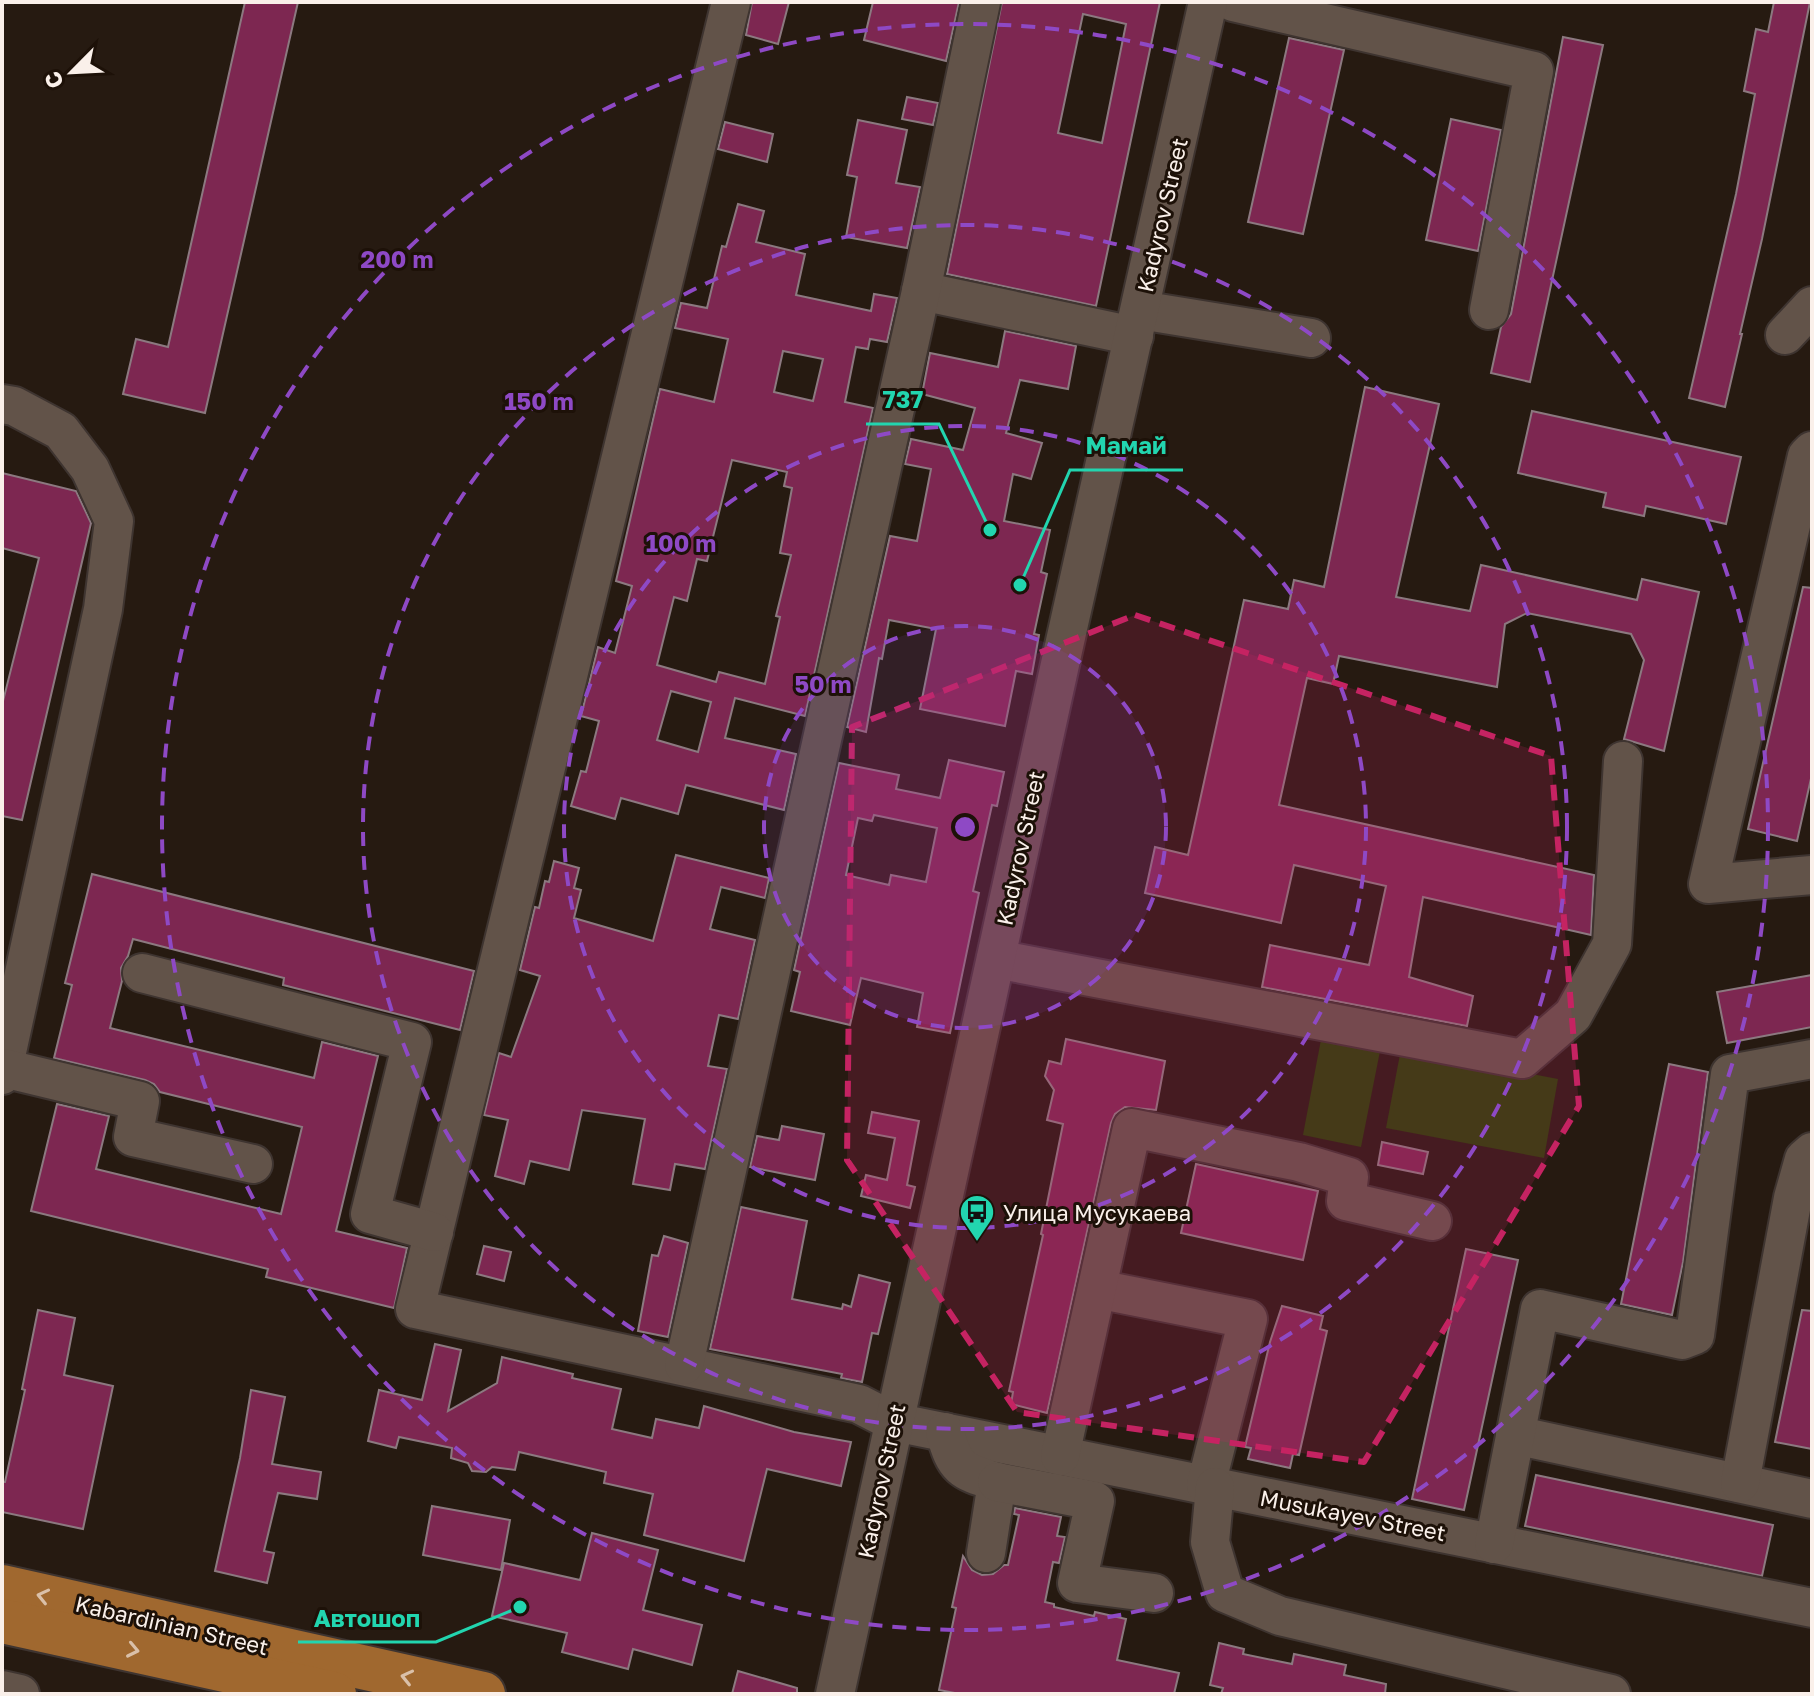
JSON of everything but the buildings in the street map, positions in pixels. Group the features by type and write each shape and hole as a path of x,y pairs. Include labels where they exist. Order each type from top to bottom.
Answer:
{"main road":[{"name":"Kabardinian Street","path":"2,1587 483,1694"},
{"name":"Kabardinian Street","path":"2,1621 334,1694"}],"street":[{"path":"142,973 412,1042 370,1214 434,1232 731,2"},
{"path":"684,1365 921,291 981,2"},
{"name":"Kadyrov Street","path":"835,1694 1208,2"},
{"path":"1233,2 1534,71 1489,310"},
{"path":"921,291 1137,323 1311,338"},
{"path":"1785,335 1812,306"},
{"path":"2,404 14,406 61,431 90,469 114,521 103,609 3,1072 140,1101 133,1137 253,1164"},
{"path":"1812,451 1807,456 1708,884 1812,875"},
{"path":"996,959 1522,1059 1573,1015 1612,944 1623,761"},
{"path":"1494,1544 1540,1309 1682,1340 1695,1335 1730,1074 1812,1059"},
{"path":"1060,1456 1132,1128 1299,1162 1349,1177 1346,1201 1432,1221"},
{"path":"1740,1483 1793,1198 1804,1159 1812,1152"},
{"name":"Musukayev Street","path":"434,1232 415,1309 859,1404 894,1422 1812,1606"},
{"path":"1097,1289 1248,1319 1210,1486 1210,1542 1225,1593 1280,1616 1611,1694"},
{"path":"945,1432 951,1454 964,1471 997,1482 1095,1501 1077,1583 1154,1593"},
{"path":"1515,1435 1812,1499"},
{"path":"986,1553 997,1482"},
{"path":"2,1690 20,1694"}],"highlighted area":[{"path":"1135,615 1551,756 1579,1106 1364,1462 1017,1412 847,1160 852,727"}],"green space":[{"path":"1323,1029 1382,1041 1361,1147 1303,1135"},
{"path":"1401,1049 1558,1079 1544,1158 1386,1128"}],"place":[{"name":"737","path":"990,530"},
{"name":"Мамай","path":"1020,585"},
{"name":"Улица Мусукаева","path":"977,1243"},
{"name":"Автошоп","path":"520,1607"}]}
